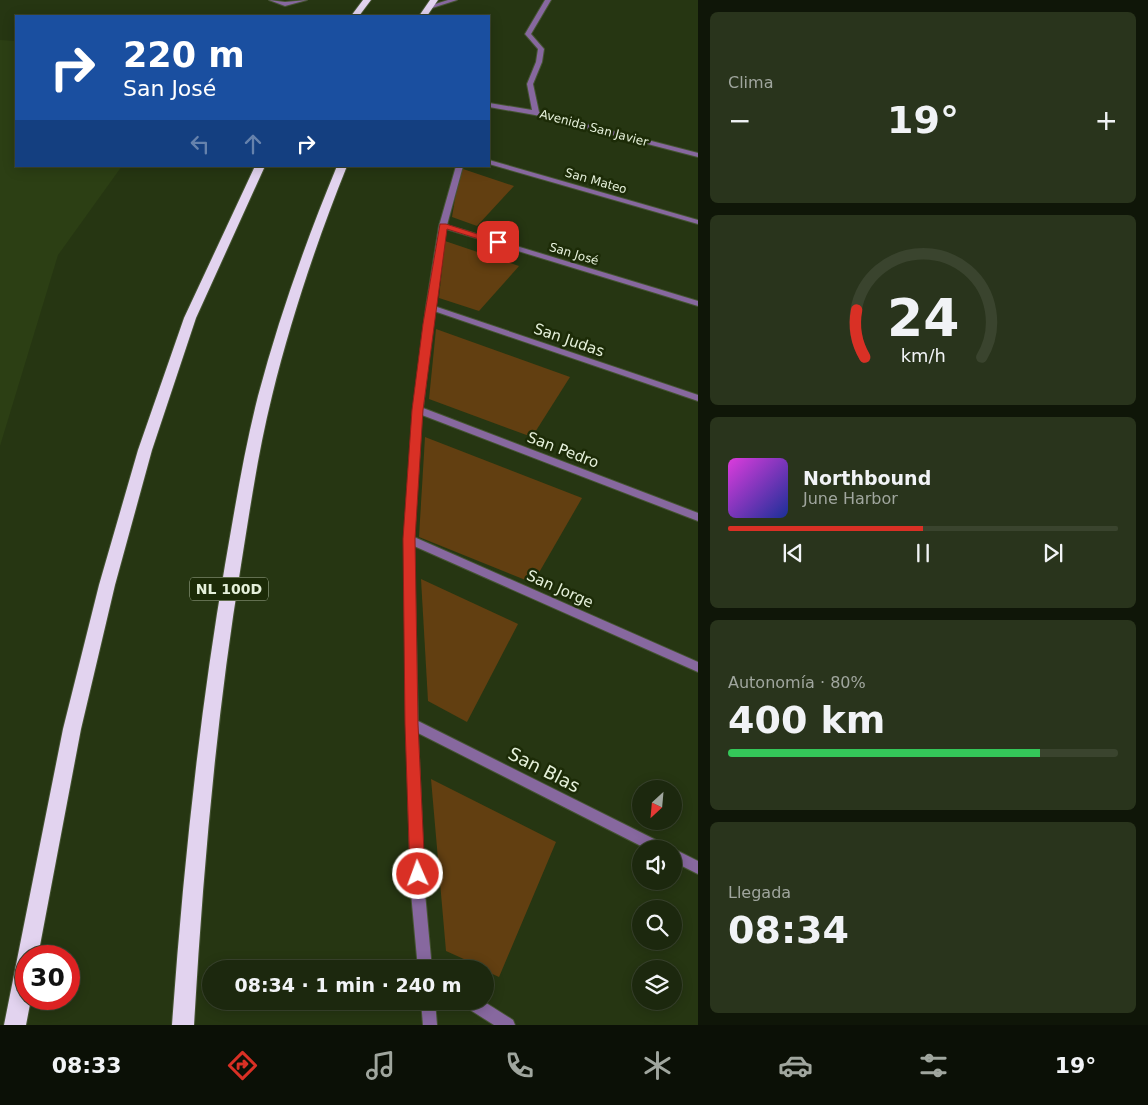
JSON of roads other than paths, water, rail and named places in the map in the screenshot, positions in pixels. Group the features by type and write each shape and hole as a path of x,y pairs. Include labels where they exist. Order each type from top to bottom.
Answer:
{"highway":[{"path":"356,15 367,0"},
{"path":"424,15 432,4"},
{"path":"30,945 72,729 107,585 145,450 190,318 260,167"},
{"name":"NL 100D","path":"183,1025 190,908 214,683 248,476 287,315 321,217 342,167"},
{"path":"15,1025 18,1010"}],"street":[{"path":"272,0 285,4 302,1"},
{"path":"432,4 454,0"},
{"path":"536,112 530,84 539,62 541,49 528,34 548,0"},
{"name":"Avenida San Javier","path":"490,105 536,112 698,155"},
{"name":"San Mateo","path":"490,162 698,222"},
{"path":"424,960 418,893 412,724 409,539 418,410 430,307 443,226 460,167"},
{"name":"San José","path":"443,226 698,304"},
{"name":"San Judas","path":"430,307 698,398"},
{"name":"San Pedro","path":"418,410 698,517"},
{"name":"San Jorge","path":"409,539 698,667"},
{"name":"San Blas","path":"412,724 642,840"},
{"path":"682,859 698,868"},
{"path":"429,1010 430,1025"},
{"path":"484,1010 508,1025"}]}
